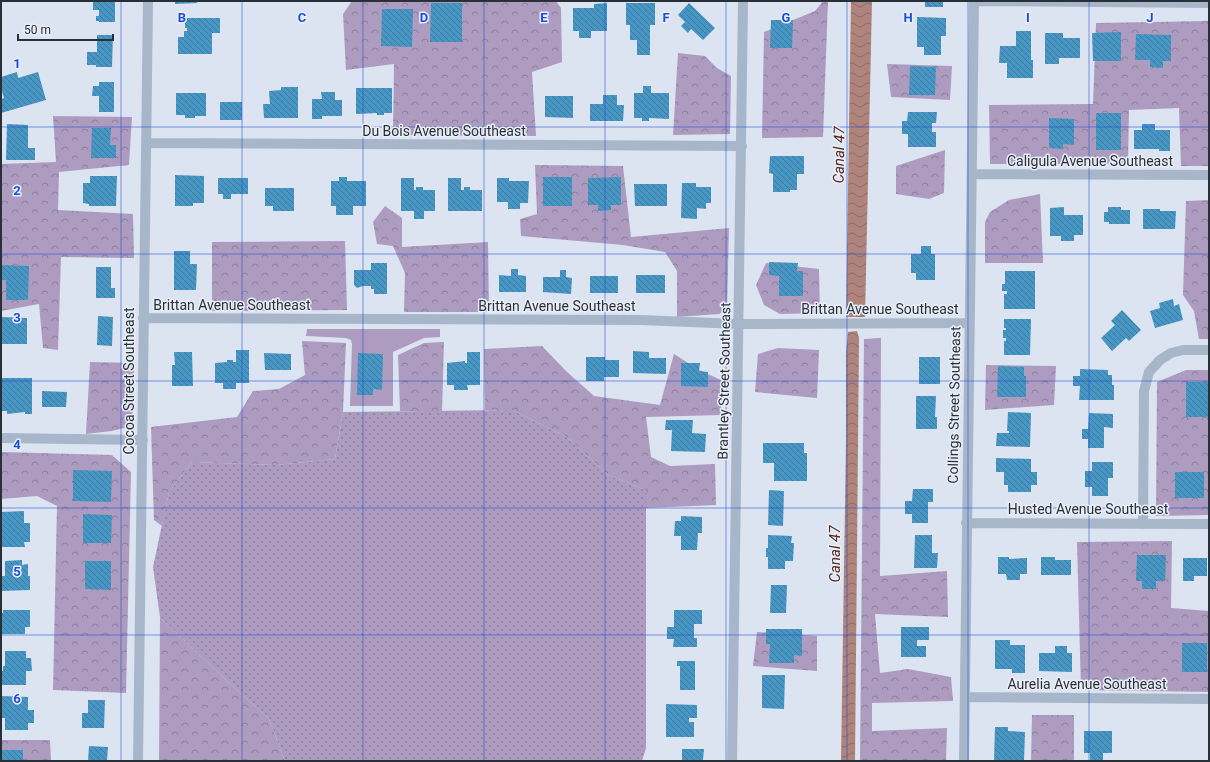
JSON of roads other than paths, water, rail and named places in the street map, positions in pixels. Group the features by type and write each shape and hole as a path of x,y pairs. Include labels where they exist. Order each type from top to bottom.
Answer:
{"street":[{"name":"Cocoa Street Southeast","path":"138,761 148,1"},
{"name":"Brantley Street Southeast","path":"732,761 743,1"},
{"path":"974,1 1209,2"},
{"name":"Collings Street Southeast","path":"964,761 974,1"},
{"name":"Du Bois Avenue Southeast","path":"147,143 742,146"},
{"name":"Caligula Avenue Southeast","path":"972,174 1209,175"},
{"name":"Brittan Avenue Southeast","path":"144,318 641,320 739,324 969,323"},
{"path":"1142,524 1144,391 1149,372 1160,360 1171,353 1183,350 1209,350"},
{"path":"1,438 143,440"},
{"name":"Husted Avenue Southeast","path":"966,523 1209,524"},
{"name":"Aurelia Avenue Southeast","path":"965,697 1209,699"}],"water":[{"path":"851,1 872,1 865,317 846,317"},
{"path":"857,331 859,338 855,761 841,761 846,352 848,332"}],"water label":[{"name":"Canal 47","path":"839,155"},
{"name":"Canal 47","path":"835,554"}]}
